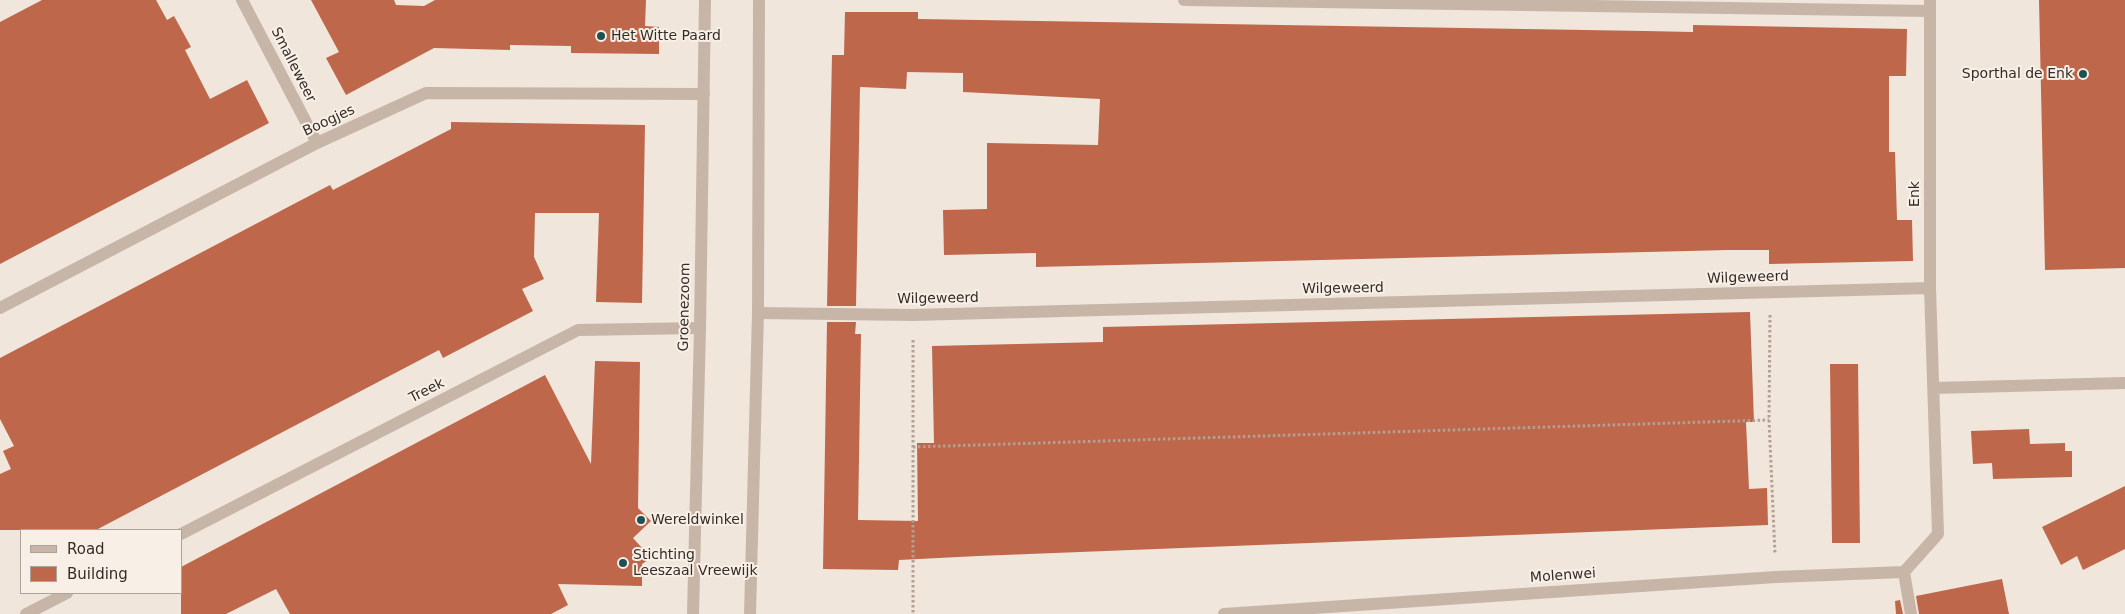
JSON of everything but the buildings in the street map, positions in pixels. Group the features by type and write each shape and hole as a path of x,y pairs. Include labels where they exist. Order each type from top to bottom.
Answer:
{"street":[{"name":"Smalleweer","path":"242,0 317,143"},
{"name":"Groenezoom","path":"693,614 705,0"},
{"path":"750,614 758,313 759,0"},
{"path":"1184,0 1930,6"},
{"name":"Enk","path":"1904,572 1938,534 1930,288 1930,6"},
{"name":"Boogjes","path":"0,308 317,143 426,93 704,94"},
{"name":"Wilgeweerd","path":"758,313 912,315 1930,288"},
{"name":"Treek","path":"182,533 578,330 700,328"},
{"path":"1934,388 2125,383"},
{"path":"1904,572 1911,614"},
{"name":"Molenwei","path":"1224,614 1776,577 1904,572"},
{"path":"26,614 65,594"}],"path":[{"path":"1771,293 1769,420 1776,577"},
{"path":"912,315 913,614"},
{"path":"913,447 1769,420"}],"place":[{"name":"Het Witte Paard","path":"601,36"},
{"name":"Sporthal de Enk","path":"2083,74"},
{"name":"Wereldwinkel","path":"641,520"},
{"name":"Stichting Leeszaal Vreewijk","path":"623,563"}]}
